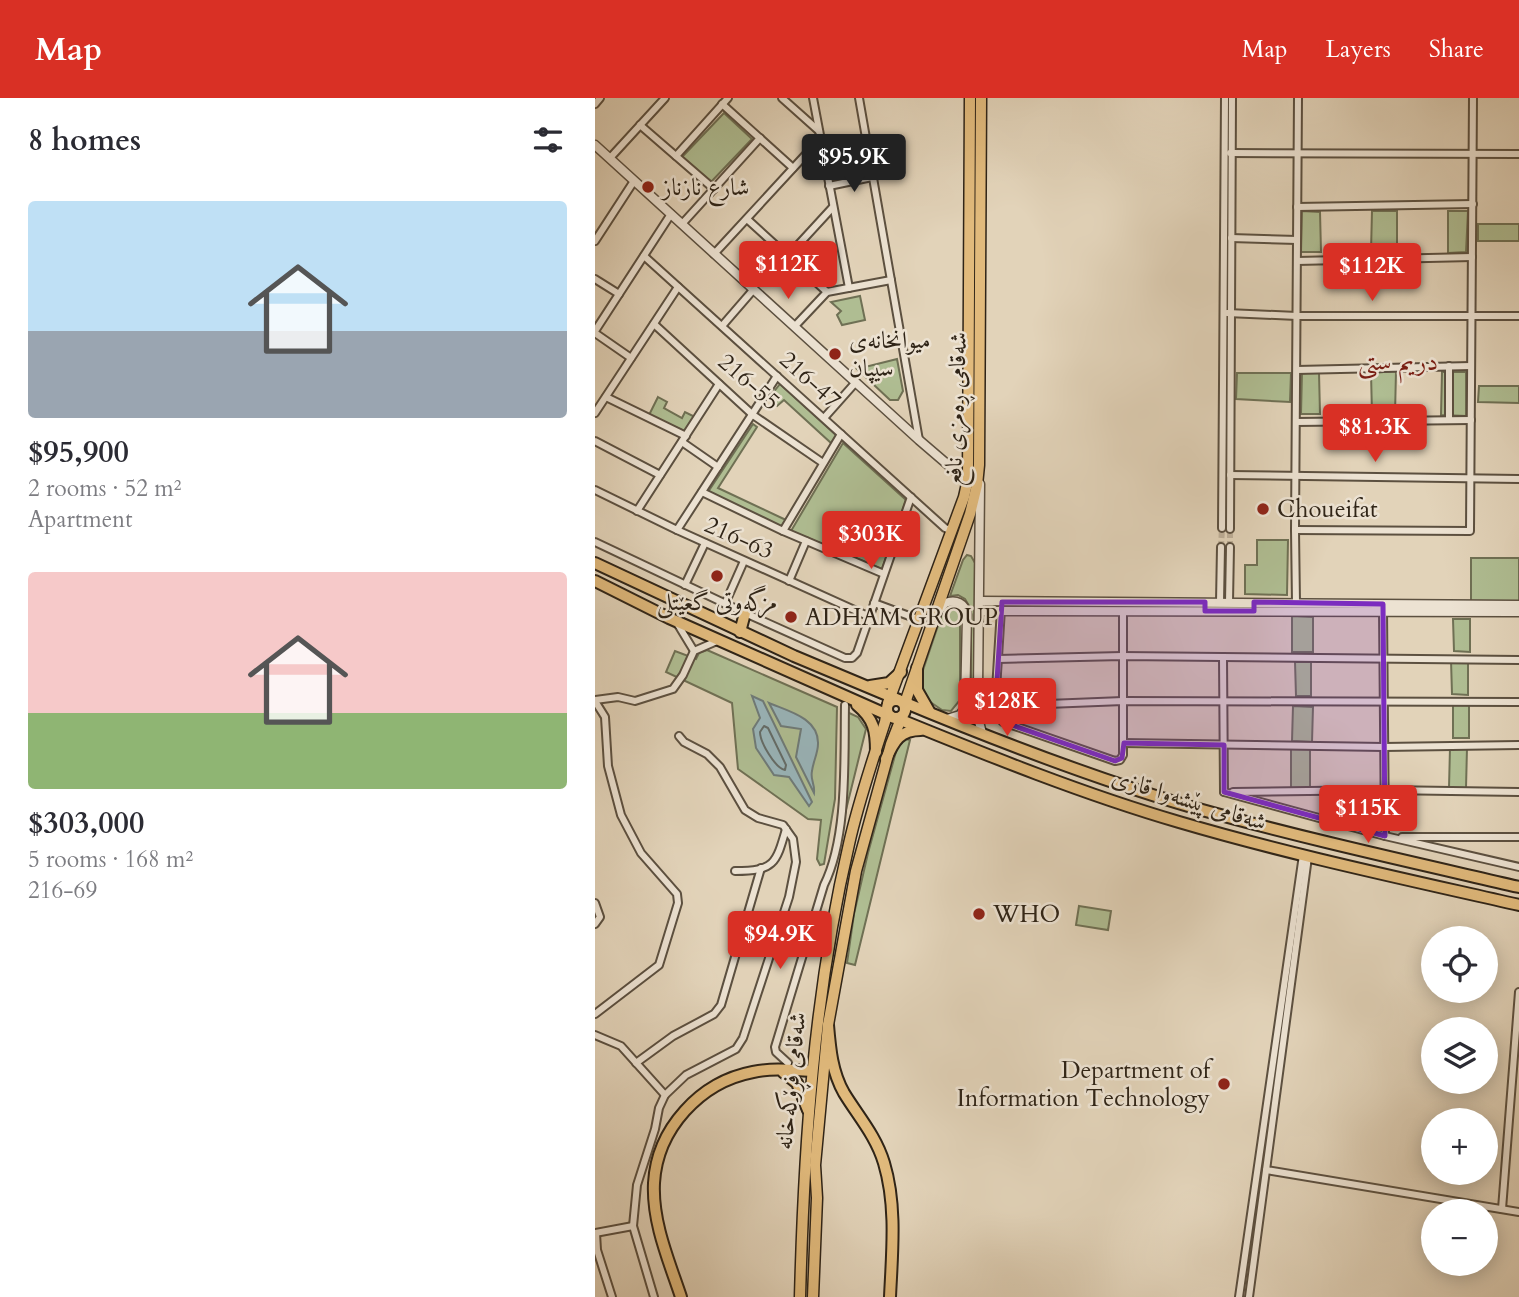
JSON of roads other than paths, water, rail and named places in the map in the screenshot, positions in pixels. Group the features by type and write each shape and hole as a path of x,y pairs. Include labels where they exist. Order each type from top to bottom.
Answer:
{"highway":[{"name":"شەقامی پێشەوا قازی","path":"595,563 740,632 861,684 929,731 1066,785 1178,821 1305,856 1519,905"},
{"name":"شەقامی پێشەوا قازی","path":"595,581 846,701 931,713 1055,762 1193,807 1323,842 1519,887"},
{"path":"740,632 744,613"},
{"path":"917,668 917,690 931,713"},
{"path":"861,684 885,684 900,675"},
{"path":"846,701 873,721 876,752"},
{"path":"886,759 901,735 915,730 929,731"},
{"path":"828,1025 834,1070 843,1091 870,1131 884,1161 890,1186 893,1216 890,1297"},
{"path":"777,1069 797,1083 808,1110"},
{"path":"681,1297 656,1212 654,1183 659,1157 668,1134 682,1113 709,1089 746,1073 777,1069 817,1071"}],"main road":[{"name":"شەقامی ڕەمزی نافع","path":"896,709 900,675 964,497 968,479 970,98"},
{"name":"شەقامی ڕەمزی نافع","path":"896,709 912,682 935,617 970,514 979,465 981,98"},
{"path":"969,227 970,231 975,233 980,227"},
{"path":"969,264 971,259 975,258 980,265"},
{"path":"900,675 904,684 912,682"},
{"name":"شەقامی فڕۆکەخانە","path":"800,1297 827,954 849,843 876,752 896,709"},
{"name":"شەقامی فڕۆکەخانە","path":"814,1297 817,1198 810,1164 808,1110 828,1025 856,870 886,759 896,709"}],"street":[{"path":"595,104 600,98"},
{"path":"610,158 665,98"},
{"path":"782,98 819,131"},
{"path":"813,98 849,288"},
{"path":"859,98 919,440"},
{"path":"1225,98 1231,238 1227,314"},
{"path":"1227,401 1230,475 1226,528 1228,153 1232,98"},
{"path":"1296,603 1294,530 1298,98"},
{"path":"1294,530 1470,531 1473,98"},
{"path":"676,156 725,101 793,168"},
{"path":"641,125 714,190"},
{"path":"682,224 760,138"},
{"path":"714,254 821,139"},
{"path":"595,145 919,440 968,479"},
{"path":"1228,153 1519,154"},
{"path":"829,186 873,177"},
{"path":"595,241 597,232 634,181"},
{"path":"1297,207 1473,204"},
{"path":"788,256 833,207"},
{"path":"631,358 595,332 671,214"},
{"path":"747,219 827,292"},
{"path":"1231,238 1297,240"},
{"name":"216-47","path":"644,256 952,531"},
{"path":"1297,261 1472,257"},
{"path":"595,279 619,295"},
{"path":"795,326 827,292 891,280"},
{"path":"595,413 678,287"},
{"path":"722,326 754,289"},
{"path":"1227,314 1519,316"},
{"name":"216-55","path":"654,324 753,415 823,463"},
{"path":"1449,366 1449,420"},
{"path":"1297,370 1471,366"},
{"path":"677,530 777,376"},
{"path":"824,418 856,382"},
{"path":"637,511 719,384"},
{"path":"606,397 684,439 718,467"},
{"path":"1296,422 1471,420"},
{"path":"783,531 841,434"},
{"path":"595,441 660,475"},
{"path":"979,465 978,718 982,733"},
{"path":"1230,475 1519,479"},
{"name":"216-63","path":"595,491 870,617"},
{"path":"702,492 783,531 884,574"},
{"path":"595,542 744,613 845,658 852,658 857,653 911,497"},
{"path":"789,581 806,541"},
{"path":"685,584 705,543"},
{"path":"1221,547 1225,602"},
{"path":"1225,602 1230,547"},
{"path":"725,604 744,561"},
{"path":"980,601 1001,606 1123,611 1205,607 1225,602 1254,607 1296,603 1383,608"},
{"path":"935,617 948,602 957,602 966,610 964,710 958,716 947,719"},
{"path":"874,603 920,620"},
{"path":"1001,606 996,715 1003,722 1112,761 1122,758 1123,611"},
{"path":"980,611 1001,606 1519,609"},
{"path":"1383,608 1384,790 1388,837"},
{"path":"676,621 694,651"},
{"path":"595,1014 659,965 678,903 677,894 641,853 621,815 608,766 605,717 595,701 618,697 635,701 673,690 683,676 694,651 719,640"},
{"path":"998,659 1122,656 1519,660"},
{"path":"1223,658 1224,792"},
{"path":"966,678 970,692 978,691"},
{"path":"788,1063 776,1052 775,1047 829,875 837,837 845,774 846,701"},
{"path":"995,706 1123,701 1519,702"},
{"path":"653,1297 633,1226 637,1185 659,1108 665,1095 686,1075 736,1049 743,1038 789,897 796,862 793,839 783,825 758,818 745,810 720,766 679,736"},
{"path":"1123,743 1384,747 1519,745"},
{"path":"1224,792 1519,792"},
{"path":"1224,792 1388,837 1519,866"},
{"path":"735,871 755,871 777,859 786,829"},
{"path":"1388,837 1519,837"},
{"path":"1249,1297 1305,856"},
{"path":"1239,1297 1305,856"},
{"path":"636,1063 673,1036 714,1014 720,1005 761,868"},
{"path":"595,902 600,916 595,924"},
{"path":"1502,1209 1519,992"},
{"path":"595,1035 621,1046 665,1095"},
{"path":"1266,1170 1519,1212"},
{"path":"612,1297 597,1250 596,1233 633,1226"}],"water":[{"path":"752,696 763,701 812,802 809,806 789,777 774,775 756,748 753,729 760,718"},
{"path":"769,703 801,717 817,735 818,744 812,774 814,793 796,757 801,729 781,726"}],"tunnel":[{"path":"1221,547 1222,528"},
{"path":"1230,529 1230,547"}],"place":[{"name":"شارع نازناز","path":"648,187"},
{"name":"میوانخانەی سیپان","path":"835,354"},
{"name":"Choueifat","path":"1263,509"},
{"name":"مزگەوتی گعێتلی","path":"717,576"},
{"name":"ADHAM GROUP","path":"791,617"},
{"name":"WHO","path":"979,914"},
{"name":"Department of Information Technology","path":"1224,1084"}],"district":[{"name":"دریم ستی","path":"1398,361"}]}
